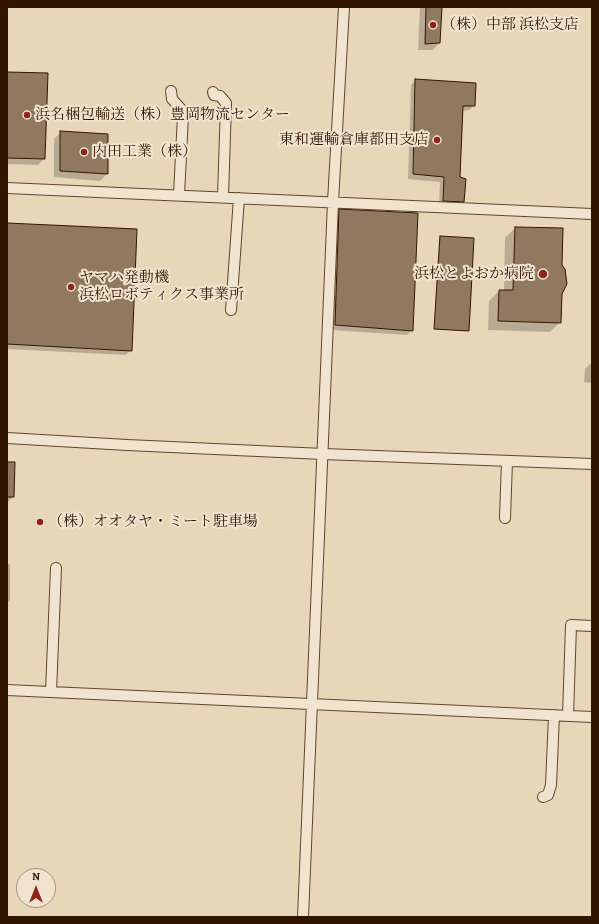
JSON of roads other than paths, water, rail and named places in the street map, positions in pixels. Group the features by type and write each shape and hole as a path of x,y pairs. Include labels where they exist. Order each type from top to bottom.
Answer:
{"street":[{"path":"303,917 334,202 344,7"},
{"path":"171,91 172,99 181,109 183,115 179,195"},
{"path":"213,92 214,95 220,96 226,102 223,197"},
{"path":"7,188 592,214"},
{"path":"231,310 239,198"},
{"path":"7,438 135,446 592,464"},
{"path":"505,518 506,460"},
{"path":"51,692 56,568"},
{"path":"568,716 571,625 592,626"},
{"path":"7,690 592,717"},
{"path":"543,797 548,794 551,785 554,715"}],"place":[{"name":"（株）中部 浜松支店","path":"433,25"},
{"name":"浜名梱包輸送（株）豊岡物流センター","path":"27,115"},
{"name":"東和運輸倉庫都田支店","path":"437,140"},
{"name":"内田工業（株）","path":"84,152"},
{"name":"浜松とよおか病院","path":"543,274"},
{"name":"ヤマハ発動機 浜松ロボティクス事業所","path":"71,287"},
{"name":"（株）オオタヤ・ミート駐車場","path":"40,522"}]}
